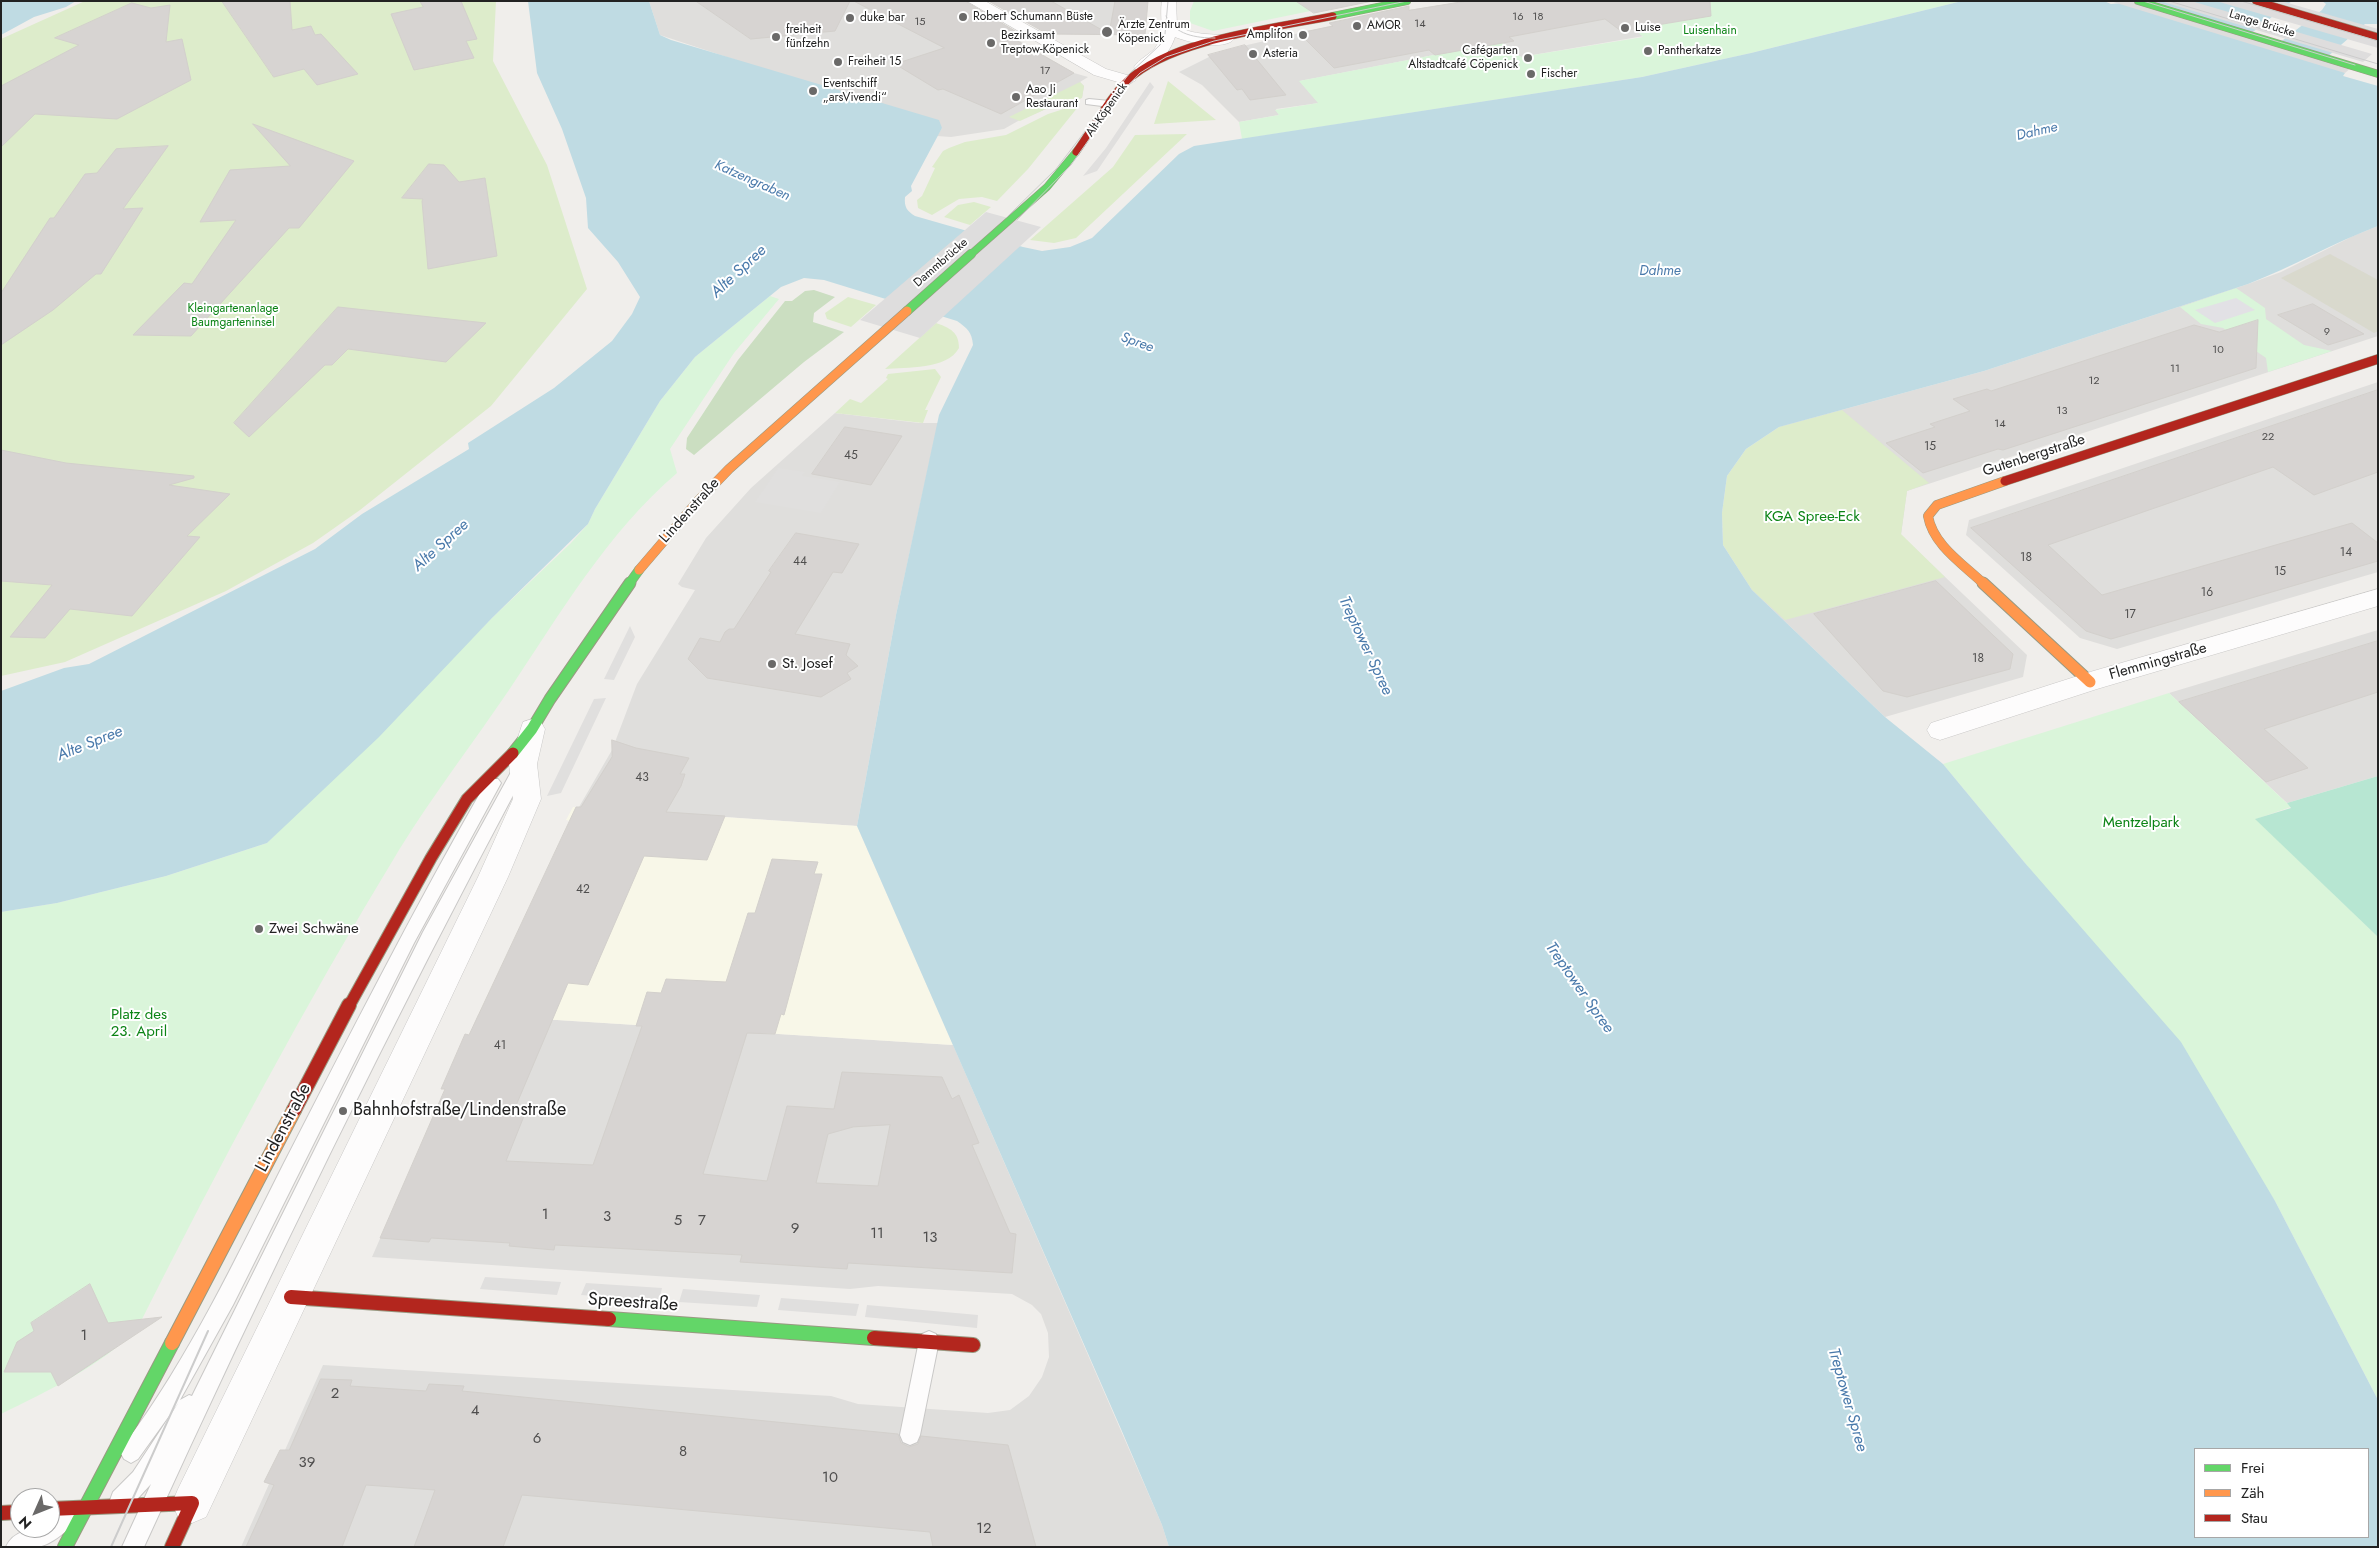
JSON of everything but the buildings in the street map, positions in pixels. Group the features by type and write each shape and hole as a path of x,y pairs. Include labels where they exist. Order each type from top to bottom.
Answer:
{"street":[{"path":"974,1 1100,72 1128,80"},
{"path":"1142,67 1164,48 1168,36 1169,1"},
{"name":"Lange Brücke","path":"2138,1 2378,74"},
{"name":"Lange Brücke","path":"2173,1 2372,61"},
{"name":"Lange Brücke","path":"2256,1 2378,37"},
{"name":"Alt-Köpenick","path":"1012,218 1064,169 1128,80 1142,67 1172,54 1226,39 1399,2"},
{"name":"Alt-Köpenick","path":"1169,26 1189,37 1206,40 1226,39"},
{"name":"Dammbrücke","path":"888,328 1012,218"},
{"name":"Lindenstraße","path":"65,1546 85,1503 349,1005 431,858 467,799 515,762 550,699 647,559 698,501 729,469 888,328"},
{"name":"Gutenbergstraße","path":"2090,682 1940,542 1930,527 1928,516 1932,510 1937,505 1964,494 2378,358"},
{"name":"Flemmingstraße","path":"1940,730 2090,682 2378,597"},
{"name":"Lindenstraße","path":"172,1547 493,877 527,799 515,762"},
{"name":"Spreestraße","path":"291,1297 972,1345"},
{"path":"60,1508 85,1503 114,1506 192,1503"}],"lane":[{"path":"1089,102 1110,104"},
{"path":"133,1547 217,1364 515,762"},
{"path":"17,1547 45,1532 85,1503 131,1452 170,1400 212,1324 410,936 515,762"},
{"path":"910,1435 929,1341"},
{"path":"65,1546 114,1506 141,1480 217,1364"}],"shaded area":[{"path":"649,1 942,1 1008,34 1074,73 1088,77 1080,82 1084,86 1082,98 1046,109 1004,129 951,137 937,136 942,128 660,35"},
{"path":"1003,1 1148,1 1139,35 1060,34"},
{"path":"1656,1 1682,21 1635,29 1644,36 1521,57 1501,42 1300,81 1319,103 1276,109 1279,115 1239,122 1202,85 1179,72 1221,51 1365,18"},
{"path":"1150,82 1154,87 1097,171 1083,176 1106,148"},
{"path":"2378,226 2378,336 1907,491 1901,535 2027,655 2023,677 1885,717 1752,590 1779,427 1984,371 2248,284 2281,272 2353,236"},
{"path":"2330,254 2378,280 2378,331 2374,333 2281,278"},
{"path":"2236,298 2255,310 2215,323 2195,310"},
{"path":"2378,382 2378,572 2117,649 2080,638 1966,535 1969,520"},
{"path":"835,413 919,423 938,423 896,615 857,826 579,807 612,750 637,684 695,590 678,584 706,538 751,488"},
{"path":"778,468 805,472 802,476 840,482 821,513 755,502"},
{"path":"630,626 635,637 614,680 604,679"},
{"path":"2378,630 2378,776 2287,803 2169,693"},
{"path":"606,698 561,793 547,796 594,699"},
{"path":"573,807 857,826 953,1045 478,1015 570,821 566,820"},
{"path":"478,1015 953,1045 1162,1525 1169,1547 241,1547 269,1484 264,1482 280,1450 285,1450 323,1365 831,1396 858,1404 988,1413 1010,1410 1029,1396 1042,1377 1049,1357 1048,1333 1041,1314 1032,1305 1012,1294 878,1286 850,1289 372,1257"},
{"path":"485,1277 561,1282 557,1295 480,1289"},
{"path":"586,1283 662,1288 659,1301 581,1295"},
{"path":"683,1289 760,1295 757,1307 679,1302"},
{"path":"781,1298 859,1304 856,1316 778,1310"},
{"path":"867,1305 978,1315 977,1328 865,1317"}],"green space":[{"name":"Kleingartenanlage Baumgarteninsel","path":"85,1 496,1 493,61 547,165 587,289 491,406 360,510 313,543 226,591 65,662 1,676 1,39"},
{"path":"1194,1 1359,1 1213,31 1190,23 1190,11"},
{"name":"Luisenhain","path":"1656,1 1962,1 1751,53 1642,77 1242,139 1239,122 1279,115 1275,110 1318,103 1299,81 1501,42 1521,57 1643,37 1634,29 1681,21"},
{"path":"1168,81 1216,120 1154,124"},
{"path":"1080,82 1084,86 1082,98 1046,109 1020,121 1009,117"},
{"path":"1070,107 1078,107 1028,169 997,201 982,197 959,199 932,215 918,208 917,200 922,196 935,168 932,167 943,151 965,142 1006,135 1048,114"},
{"path":"1187,134 1076,238 1054,243 1030,240 1113,167 1135,135"},
{"path":"974,202 991,207 970,225 944,217 958,205"},
{"path":"2236,288 2265,308 2266,319 2304,345 2332,351 2268,372 2266,358 2223,328 2201,324 2180,307"},
{"path":"814,290 835,297 814,313 813,322 844,332 804,362 694,455 686,449 687,438 738,360 785,301 792,301 805,291"},
{"name":"Platz des 23. April","path":"770,296 779,299 734,353 670,449 677,473 628,522 586,576 425,809 399,850 263,1087 137,1329 107,1354 73,1377 1,1414 1,912 57,903 166,876 267,843 491,619 571,543 588,524 595,509 660,401 695,357"},
{"path":"848,297 876,305 851,327 827,319 825,313"},
{"path":"936,323 953,331 955,334 959,348 953,355 936,364 885,369"},
{"path":"935,369 941,377 925,410 928,410 923,423 835,413 850,399 861,403 888,379 886,378 888,374"},
{"name":"KGA Spree-Eck","path":"1842,410 1929,483 1907,491 1901,534 1945,577 1785,620 1752,590 1723,545 1722,513 1727,476 1746,449 1779,427"},
{"name":"Mentzelpark","path":"2169,693 2291,807 2256,819 2378,937 2378,1400 2275,1201 2025,863 1943,764"},
{"path":"2378,776 2378,937 2255,819 2291,808 2287,803"}],"water":[{"path":"1,1 76,1 66,7 34,17 1,35"},
{"path":"528,1 649,1 660,35 671,40 939,120 942,128 911,186 912,191 905,197 908,210 915,216 1042,251 1070,247 1092,238 1179,154 1194,146 1642,77 1751,53 1962,1 2104,1 2111,4 2143,1 2292,1 2244,39 2274,47 2322,10 2326,4 2322,1 2378,1 2378,24 2365,24 2326,58 2345,73 2343,76 2378,86 2378,226 2248,284 1984,371 1779,427 1746,449 1727,476 1722,513 1723,545 1752,590 1885,717 1943,764 2025,863 2181,1042 2275,1201 2378,1400 2378,1547 1169,1547 1162,1525 1121,1429 857,826 896,615 939,415 973,345 971,337 966,328 957,321 824,280 804,278 781,287 695,357 660,401 595,509 588,524 491,619 379,737 267,843 166,876 57,903 1,912 1,691 64,668 89,664 315,549 362,514 469,449 468,443 554,388 612,341 632,314 640,297 618,262 588,228 586,198 562,129 537,73"}],"pier":[{"path":"2110,1 2154,1 2353,66 2345,73"},
{"path":"2160,1 2191,1 2372,54 2363,62"},
{"path":"2216,1 2281,1 2378,29 2378,48"},
{"path":"986,212 1041,227 920,338 860,320"}],"tram line":[{"path":"1167,17 1168,1"},
{"path":"1017,220 1071,165 1124,90 1140,73 1166,57 1214,41 1407,1"},
{"path":"2143,1 2355,65"},
{"path":"2169,1 2378,64"},
{"path":"2241,1 2378,41"},
{"path":"1007,217 1056,169 1129,74 1160,45 1165,34 1167,17"},
{"path":"1167,17 1180,31 1194,36 1215,38"},
{"path":"111,1547 208,1331"}],"traffic: fast":[{"path":"1333,16 1407,1"},
{"path":"2138,1 2378,74"},
{"path":"907,311 1047,187 1076,152"},
{"path":"513,753 532,729 550,699 639,570"},
{"path":"609,1319 874,1338"},
{"path":"65,1547 172,1343"}],"traffic: slow":[{"path":"639,570 698,501 729,469 907,311"},
{"path":"2005,481 1937,505 1928,516 1930,527 1939,542 2090,682"},
{"path":"172,1343 294,1110"}],"traffic: jam":[{"path":"2256,1 2378,37"},
{"path":"1076,152 1120,89 1143,68 1193,47 1333,16"},
{"path":"2005,481 2378,359"},
{"path":"294,1110 349,1005 431,858 467,799 513,753"},
{"path":"291,1297 609,1319"},
{"path":"874,1338 973,1345"},
{"path":"60,1509 192,1503 172,1547"},
{"path":"1,1513 10,1513"}],"place":[{"name":"Robert Schumann Büste","path":"963,17"},
{"name":"duke bar","path":"850,18"},
{"name":"AMOR","path":"1357,26"},
{"name":"Luise","path":"1625,28"},
{"name":"Ärzte Zentrum Köpenick","path":"1107,32"},
{"name":"Amplifon","path":"1303,35"},
{"name":"freiheit fünfzehn","path":"776,37"},
{"name":"Bezirksamt Treptow-Köpenick","path":"991,43"},
{"name":"Pantherkatze","path":"1648,51"},
{"name":"Asteria","path":"1253,54"},
{"name":"Cafégarten Altstadtcafé Cöpenick","path":"1528,58"},
{"name":"Freiheit 15","path":"838,62"},
{"name":"Fischer","path":"1531,74"},
{"name":"Eventschiff „arsVivendi“","path":"813,91"},
{"name":"Aao Ji Restaurant","path":"1016,97"},
{"name":"St. Josef","path":"772,664"},
{"name":"Zwei Schwäne","path":"259,929"},
{"name":"Bahnhofstraße/Lindenstraße","path":"343,1111"}],"water label":[{"name":"Dahme","path":"2037,132"},
{"name":"Katzengraben","path":"752,181"},
{"name":"Alte Spree","path":"739,272"},
{"name":"Dahme","path":"1660,272"},
{"name":"Spree","path":"1137,343"},
{"name":"Alte Spree","path":"441,546"},
{"name":"Treptower Spree","path":"1365,646"},
{"name":"Alte Spree","path":"90,744"},
{"name":"Treptower Spree","path":"1579,988"},
{"name":"Treptower Spree","path":"1847,1400"}]}
